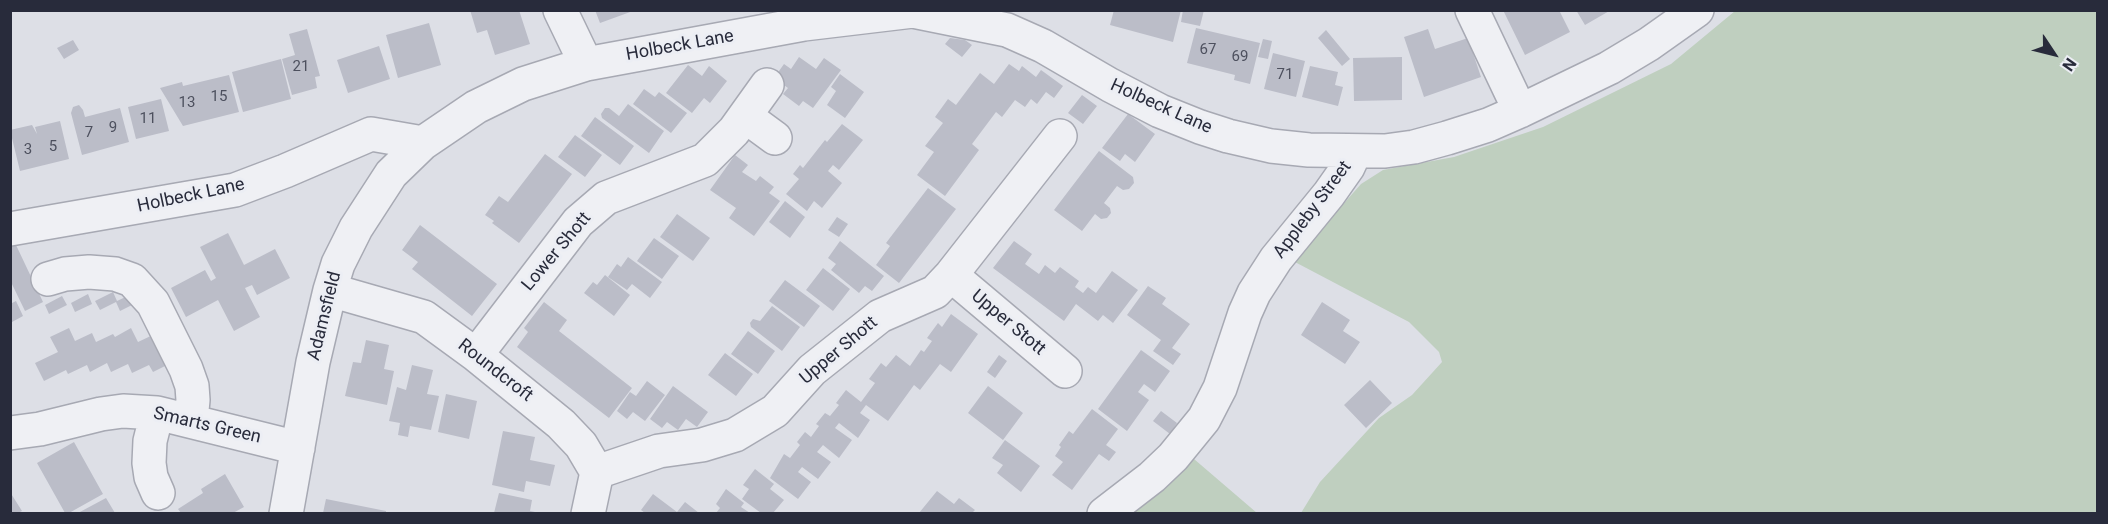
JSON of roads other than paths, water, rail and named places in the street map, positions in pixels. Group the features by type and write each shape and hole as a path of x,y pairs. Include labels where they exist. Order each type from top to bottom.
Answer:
{"street":[{"path":"560,10 586,64"},
{"path":"1472,10 1520,111"},
{"name":"Appleby Street","path":"1104,513 1152,477 1173,457 1204,419 1220,388 1254,293 1276,259 1329,194 1348,167 1355,152 1414,147 1488,125 1609,68 1658,38 1697,10"},
{"name":"Holbeck Lane","path":"10,229 235,190 371,134 423,143 476,107 523,84 586,64 804,24 913,11 1011,20 1043,46 1160,111 1200,127 1271,146 1355,152"},
{"name":"Lower Shott","path":"476,355 578,222 606,198 705,160 734,131 767,85"},
{"path":"745,116 775,138"},
{"name":"Upper Shott","path":"597,472 659,452 702,445 735,435 775,411 812,370 880,316 935,292 951,275 1060,136"},
{"name":"Adamsfield","path":"286,513 313,362 338,264 356,228 391,174 423,143"},
{"path":"48,279 64,274 88,272 115,274 132,280 153,303 186,369 192,387 193,400 190,421"},
{"name":"Upper Stott","path":"951,275 1065,371"},
{"name":"Roundcroft","path":"330,290 424,317 476,355 561,424 581,446 597,472"},
{"name":"Smarts Green","path":"10,433 40,429 123,411 157,413 298,448"},
{"path":"157,413 150,441 149,464 151,477 158,493"},
{"path":"588,513 597,472"}]}
